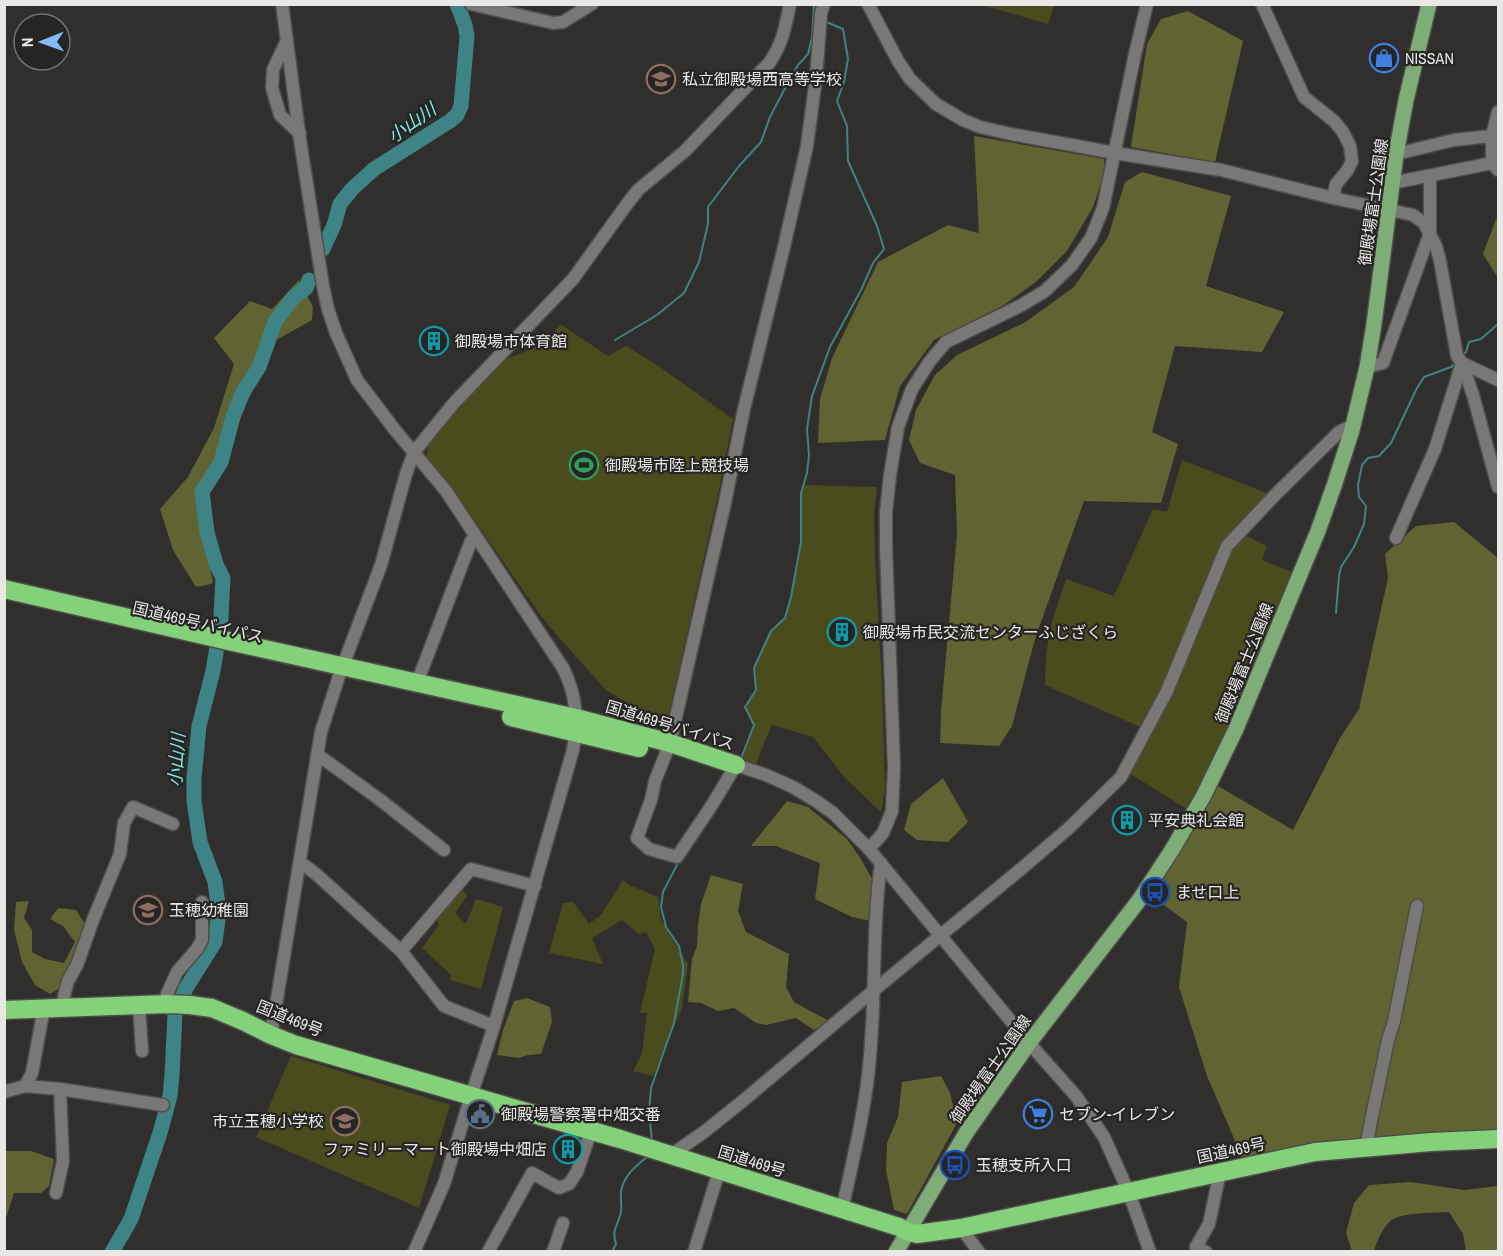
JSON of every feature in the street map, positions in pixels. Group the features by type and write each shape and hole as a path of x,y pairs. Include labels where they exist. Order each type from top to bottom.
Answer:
{"highway":[{"name":"国道469号バイパス","path":"4,589 215,642"},
{"name":"国道469号バイパス","path":"4,597 215,642 576,725"},
{"name":"国道469号バイパス","path":"341,671 417,684 736,765"},
{"name":"国道469号","path":"4,1010 139,1005 212,1008 296,1045 671,1155 917,1234 961,1228 1315,1152 1498,1139"}],"main road":[{"name":"御殿場富士公園線","path":"896,1251 966,1133 1029,1043 1140,899 1172,850 1204,795 1236,729 1318,531 1353,430 1374,324 1396,154 1406,100 1429,4"}],"street":[{"path":"282,4 323,286 336,333 357,380 446,491 562,668 573,693 576,725 573,750 535,886 444,1184 414,1251"},
{"path":"472,5 553,23 563,22 592,4"},
{"path":"271,1035 321,732 341,671 381,565 414,452 454,403 573,279 638,190 685,151 770,62 783,37 790,4"},
{"path":"868,4 910,79 936,104 980,127 1115,153 1221,170 1333,198 1413,214 1424,223 1430,233 1440,261 1457,356 1462,363 1473,395 1498,487"},
{"path":"869,849 883,833 892,811 894,767 886,512 898,426 912,389 930,361 946,342 1020,306 1045,291 1072,264 1091,238 1103,208 1147,4"},
{"path":"1262,4 1304,97 1334,121 1350,146 1352,161 1336,184 1333,198"},
{"path":"822,14 807,146 667,748 637,838 650,849 676,857 718,796 736,765 793,787 833,813 869,849 1029,1043 1076,1095 1104,1137 1129,1192 1150,1251"},
{"path":"287,40 273,70 272,88 280,115 300,134"},
{"path":"1392,183 1495,166 1492,136 1498,112"},
{"path":"1396,154 1454,140 1492,136"},
{"path":"1367,367 1383,363 1430,233 1430,176"},
{"path":"1462,363 1498,380"},
{"path":"1396,538 1436,449 1462,363"},
{"path":"671,1155 744,1101 940,937 1069,828 1121,777 1167,691 1227,546 1339,432 1347,428 1353,430"},
{"path":"417,684 471,541 475,537"},
{"path":"318,755 380,799 444,850"},
{"path":"63,1007 68,981 77,965 120,854 124,823 133,807 172,824"},
{"path":"300,862 400,951 444,1006 494,1026"},
{"path":"842,1210 863,1112 870,1058 881,863"},
{"path":"400,951 471,869 535,886"},
{"path":"175,1005 167,994 177,972 202,940 202,902"},
{"path":"1366,1147 1417,906"},
{"path":"139,1005 142,1051"},
{"path":"25,1086 32,1073 44,1008"},
{"path":"4,1092 25,1086 60,1089 163,1105"},
{"path":"56,1193 63,1161 60,1089"},
{"path":"488,1251 532,1173 559,1188 569,1184 577,1172 591,1131"},
{"path":"694,1251 719,1171"},
{"path":"1206,1251 1196,1247 1209,1224 1220,1172"},
{"path":"553,1251 563,1223"},
{"path":"961,1228 979,1251"}],"green space":[{"path":"982,5 1054,5 1048,24"},
{"path":"1188,11 1243,41 1215,162 1131,147 1147,44 1161,19"},
{"path":"974,136 1104,159 1105,171 1093,207 1067,251 1037,281 1004,305 934,340 900,386 885,440 818,443 820,399 832,358 878,262 948,225 979,233"},
{"path":"1142,172 1231,196 1206,286 1284,312 1262,352 1175,346 1152,432 1178,444 1161,503 1084,501 1035,639 1012,726 999,746 940,743 957,534 955,475 920,463 909,440 916,410 935,375 957,355 1024,323 1074,287 1108,237 1125,182"},
{"path":"1496,219 1498,220 1498,278 1483,254"},
{"path":"299,280 313,307 312,320 273,342 257,382 197,499 213,582 196,587 173,550 160,509 188,477 214,428 234,364 214,338 250,301 272,309"},
{"path":"560,324 608,356 626,346 660,367 733,419 666,727 606,690 561,640 538,612 453,489 427,457 428,445 469,397 506,359 547,343"},
{"path":"1182,460 1269,494 1235,530 1267,546 1262,560 1294,573 1226,736 1211,768 1187,809 1127,772 1149,731 1045,685 1050,628 1066,579 1114,596 1153,509 1167,512"},
{"path":"803,485 877,487 874,515 875,558 885,788 881,812 845,778 813,737 772,725 756,766 741,762 754,725 745,707 756,690 754,668 771,631 785,618 791,597 800,555"},
{"path":"1454,522 1498,558 1498,1131 1335,1141 1242,1157 1207,1076 1179,987 1187,922 1153,897 1218,786 1293,830 1340,738 1359,709 1388,578 1385,554 1416,526"},
{"path":"943,778 968,822 948,842 917,840 904,830 911,804"},
{"path":"787,801 808,807 847,839 861,859 872,879 871,921 852,917 815,899 820,863 776,846 751,846"},
{"path":"711,875 743,884 738,911 746,932 789,954 786,987 794,1002 829,1021 814,1030 796,1018 766,1025 756,1023 734,1008 718,1011 701,1003 688,1002 701,904"},
{"path":"623,880 629,885 658,897 661,920 688,964 682,1008 653,1076 633,1071 642,1054 647,1013 640,1013 655,949 646,932 639,934 622,920 592,938 603,964 549,953 563,903 573,902 589,924 601,915"},
{"path":"463,890 467,896 455,913 466,924 476,899 503,907 481,989 450,980 451,975 422,948 439,924 436,919"},
{"path":"29,901 24,918 32,930 32,952 45,959 64,963 75,942 63,926 50,919 58,908 76,910 87,927 60,988 50,994 35,985 22,962 14,930 16,902"},
{"path":"527,998 550,1007 552,1022 541,1054 519,1058 497,1055 514,1001"},
{"path":"291,1056 450,1105 419,1208 256,1137"},
{"path":"941,1076 950,1093 957,1123 907,1214 894,1210 886,1170 887,1143 898,1117 902,1082"},
{"path":"5,1151 31,1151 54,1159 49,1186 41,1193 14,1193 5,1221"},
{"path":"1411,1182 1464,1190 1498,1186 1498,1251 1466,1251 1463,1234 1449,1212 1413,1214 1393,1219 1384,1229 1374,1251 1352,1251 1346,1233 1354,1203 1369,1185"}],"waterway":[{"name":"小山川","path":"323,249 334,225 340,204 352,189 374,169 457,115 461,106 467,36 457,4"},
{"path":"615,340 657,315 684,293 699,262 708,224 708,207 739,166 761,142 782,94 798,65 808,54 812,37 814,4"},
{"path":"742,756 754,725 745,707 756,690 754,668 771,631 785,618 791,597 801,542 801,493 807,473 809,455 807,429 812,396 830,347 873,263 884,249 877,226 848,161 847,126 837,101 844,82 848,59 843,29 824,21"},
{"name":"小山川","path":"112,1252 131,1219 170,1096 175,1014 186,988 215,942 219,912 215,882 200,842 194,801 199,726 218,641 223,578 216,564 207,532 202,492 221,462 233,417 243,392 259,367 275,322 294,297 306,288 309,280"},
{"path":"1462,356 1469,342 1481,339 1498,324"},
{"path":"1336,613 1341,567 1354,547 1364,524 1366,506 1359,497 1358,485 1362,465 1368,458 1379,456 1391,443 1424,377 1451,367 1456,362"},
{"path":"652,1141 649,1112 651,1088 674,1023 683,974 679,946 666,927 661,907 663,892 679,861"},
{"path":"612,1252 616,1244 614,1233 621,1213 622,1186 630,1172 647,1157"}],"place":[{"name":"NISSAN","path":"1384,58"},
{"name":"私立御殿場西高等学校","path":"661,79"},
{"name":"御殿場市体育館","path":"434,341"},
{"name":"御殿場市陸上競技場","path":"584,465"},
{"name":"御殿場市民交流センターふじざくら","path":"842,632"},
{"name":"平安典礼会館","path":"1127,820"},
{"name":"ませ口上","path":"1155,892"},
{"name":"玉穂幼稚園","path":"148,910"},
{"name":"御殿場警察署中畑交番","path":"480,1114"},
{"name":"セブン-イレブン","path":"1038,1114"},
{"name":"市立玉穂小学校","path":"345,1121"},
{"name":"ファミリーマート御殿場中畑店","path":"568,1149"},
{"name":"玉穂支所入口","path":"955,1165"}]}
